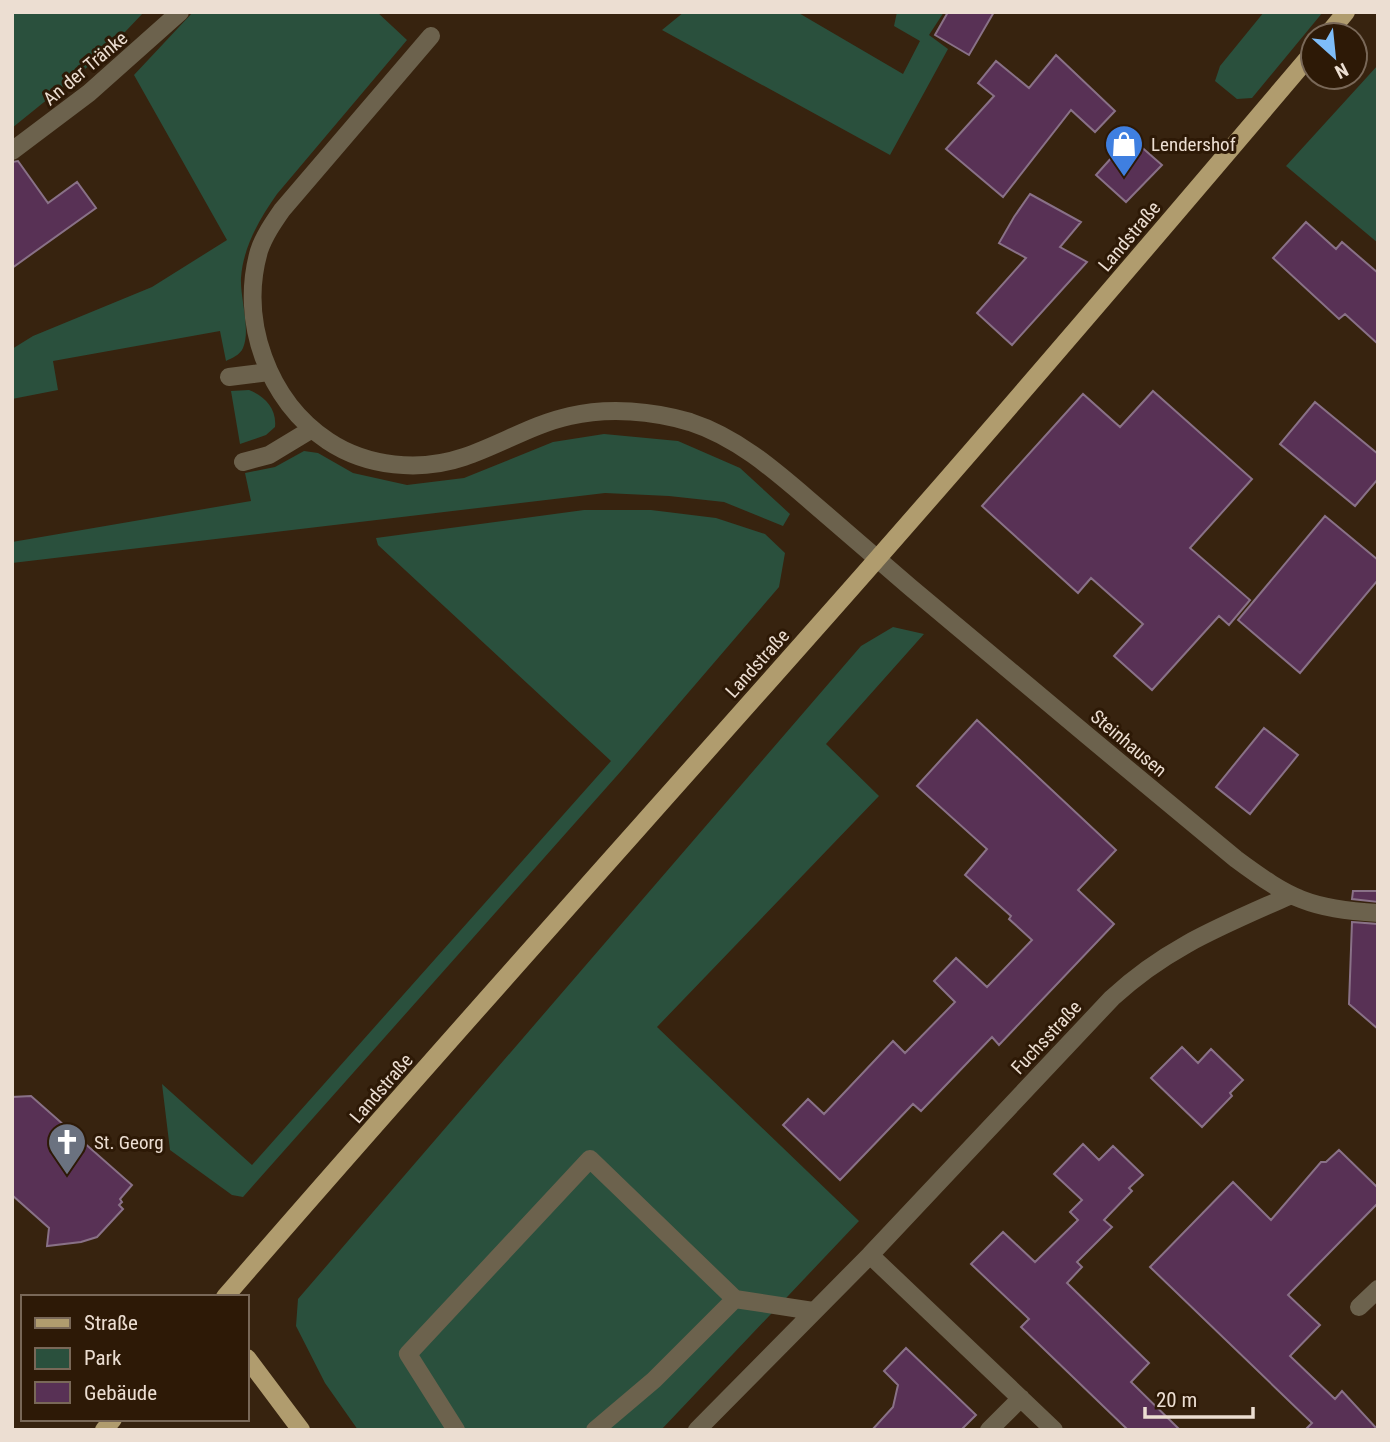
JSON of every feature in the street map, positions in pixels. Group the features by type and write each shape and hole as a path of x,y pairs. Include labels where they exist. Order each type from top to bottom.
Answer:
{"main road":[{"name":"Landstraße","path":"227,1295 877,558 1299,68"},
{"path":"248,1359 300,1430"}],"street":[{"name":"An der Tränke","path":"15,149 89,93 180,12"},
{"name":"Steinhausen","path":"431,36 282,210 260,249 253,297 257,332 269,372 288,404 312,429 338,447 365,459 412,466 463,458 545,423 572,415 633,412 666,416 715,431 762,460 1236,859 1289,896 1337,911 1378,914"},
{"path":"229,377 269,372"},
{"path":"243,462 269,455 312,429"},
{"name":"Fuchsstraße","path":"697,1430 870,1255 1112,998 1135,977 1195,938 1289,896"},
{"path":"456,1430 408,1354 590,1159 735,1299 813,1311"},
{"path":"870,1255 1054,1430"},
{"path":"1359,1307 1378,1289"},
{"path":"595,1430 654,1380 735,1299"},
{"path":"989,1430 1021,1398"}],"green space":[{"path":"12,12 144,12 106,52 12,128"},
{"path":"193,12 377,12 407,40 277,194 259,223 242,266 241,286 246,332 240,353 226,361 220,331 53,361 58,390 12,399 12,349 33,336 152,287 227,240 134,75"},
{"path":"684,12 797,12 903,74 920,41 894,26 897,12 944,12 929,35 948,49 890,155 662,30"},
{"path":"1264,12 1323,12 1316,21 1299,21 1299,41 1252,98 1237,99 1215,81 1220,66"},
{"path":"1378,65 1378,243 1286,166 1354,91 1369,91 1369,75"},
{"path":"249,390 269,404 274,414 275,427 266,435 240,444 231,391"},
{"path":"604,434 678,441 740,468 790,514 783,526 724,502 605,493 12,563 12,542 251,501 245,473 275,467 304,451 318,453 353,473 407,485 464,478 553,442"},
{"path":"584,510 651,510 716,518 765,534 785,553 779,587 622,770 243,1197 232,1195 170,1150 162,1084 252,1165 611,761 378,545 376,538"},
{"path":"893,627 924,634 826,744 879,796 657,1027 859,1221 661,1430 358,1430 325,1383 296,1326 298,1299 861,646"}],"building":[{"path":"948,12 994,12 969,55 935,35"},
{"path":"1056,55 1115,111 1095,132 1071,110 1003,197 946,149 994,96 978,83 996,61 1029,88"},
{"path":"1130,137 1162,165 1126,202 1096,175"},
{"path":"18,161 48,203 77,182 96,208 12,268 12,162"},
{"path":"1030,194 1081,222 1060,247 1087,262 1012,345 977,313 1026,258 999,243"},
{"path":"1306,222 1336,249 1342,242 1378,273 1378,344 1345,314 1339,319 1273,258"},
{"path":"1153,391 1252,479 1190,548 1250,600 1229,625 1219,616 1152,690 1114,656 1143,624 1091,578 1078,593 982,506 1083,394 1120,427"},
{"path":"1315,402 1378,454 1378,479 1355,506 1280,444"},
{"path":"1325,516 1378,560 1378,580 1300,673 1238,620"},
{"path":"977,720 1116,850 1078,890 1114,924 999,1045 992,1037 921,1111 913,1104 840,1180 783,1125 808,1099 824,1114 893,1041 905,1053 955,1002 934,981 956,958 987,987 1032,940 1009,919 1011,916 965,875 987,849 917,786"},
{"path":"1264,728 1298,755 1250,814 1216,787"},
{"path":"1353,891 1378,891 1378,902 1352,899"},
{"path":"1352,922 1378,924 1378,1029 1349,1004"},
{"path":"1182,1047 1198,1063 1211,1049 1243,1080 1230,1093 1232,1096 1202,1127 1151,1078"},
{"name":"St. Georg","path":"31,1096 132,1185 120,1199 122,1202 119,1205 123,1209 97,1237 47,1246 49,1228 12,1195 12,1097"},
{"path":"1083,1144 1099,1160 1113,1146 1143,1175 1129,1188 1132,1191 1104,1220 1112,1227 1077,1262 1082,1267 1067,1283 1149,1363 1131,1382 1180,1430 1128,1430 1021,1327 1029,1319 971,1264 1003,1232 1035,1262 1078,1220 1070,1212 1082,1200 1054,1174"},
{"path":"1339,1150 1378,1188 1378,1203 1288,1295 1320,1325 1290,1356 1335,1399 1342,1391 1378,1430 1305,1430 1312,1423 1150,1267 1233,1182 1271,1220 1321,1162 1326,1162"},
{"path":"906,1348 976,1415 961,1430 872,1430 893,1407 898,1385 884,1371"}],"place":[{"name":"Lendershof","path":"1124,178"},
{"name":"St. Georg","path":"67,1176"}]}
